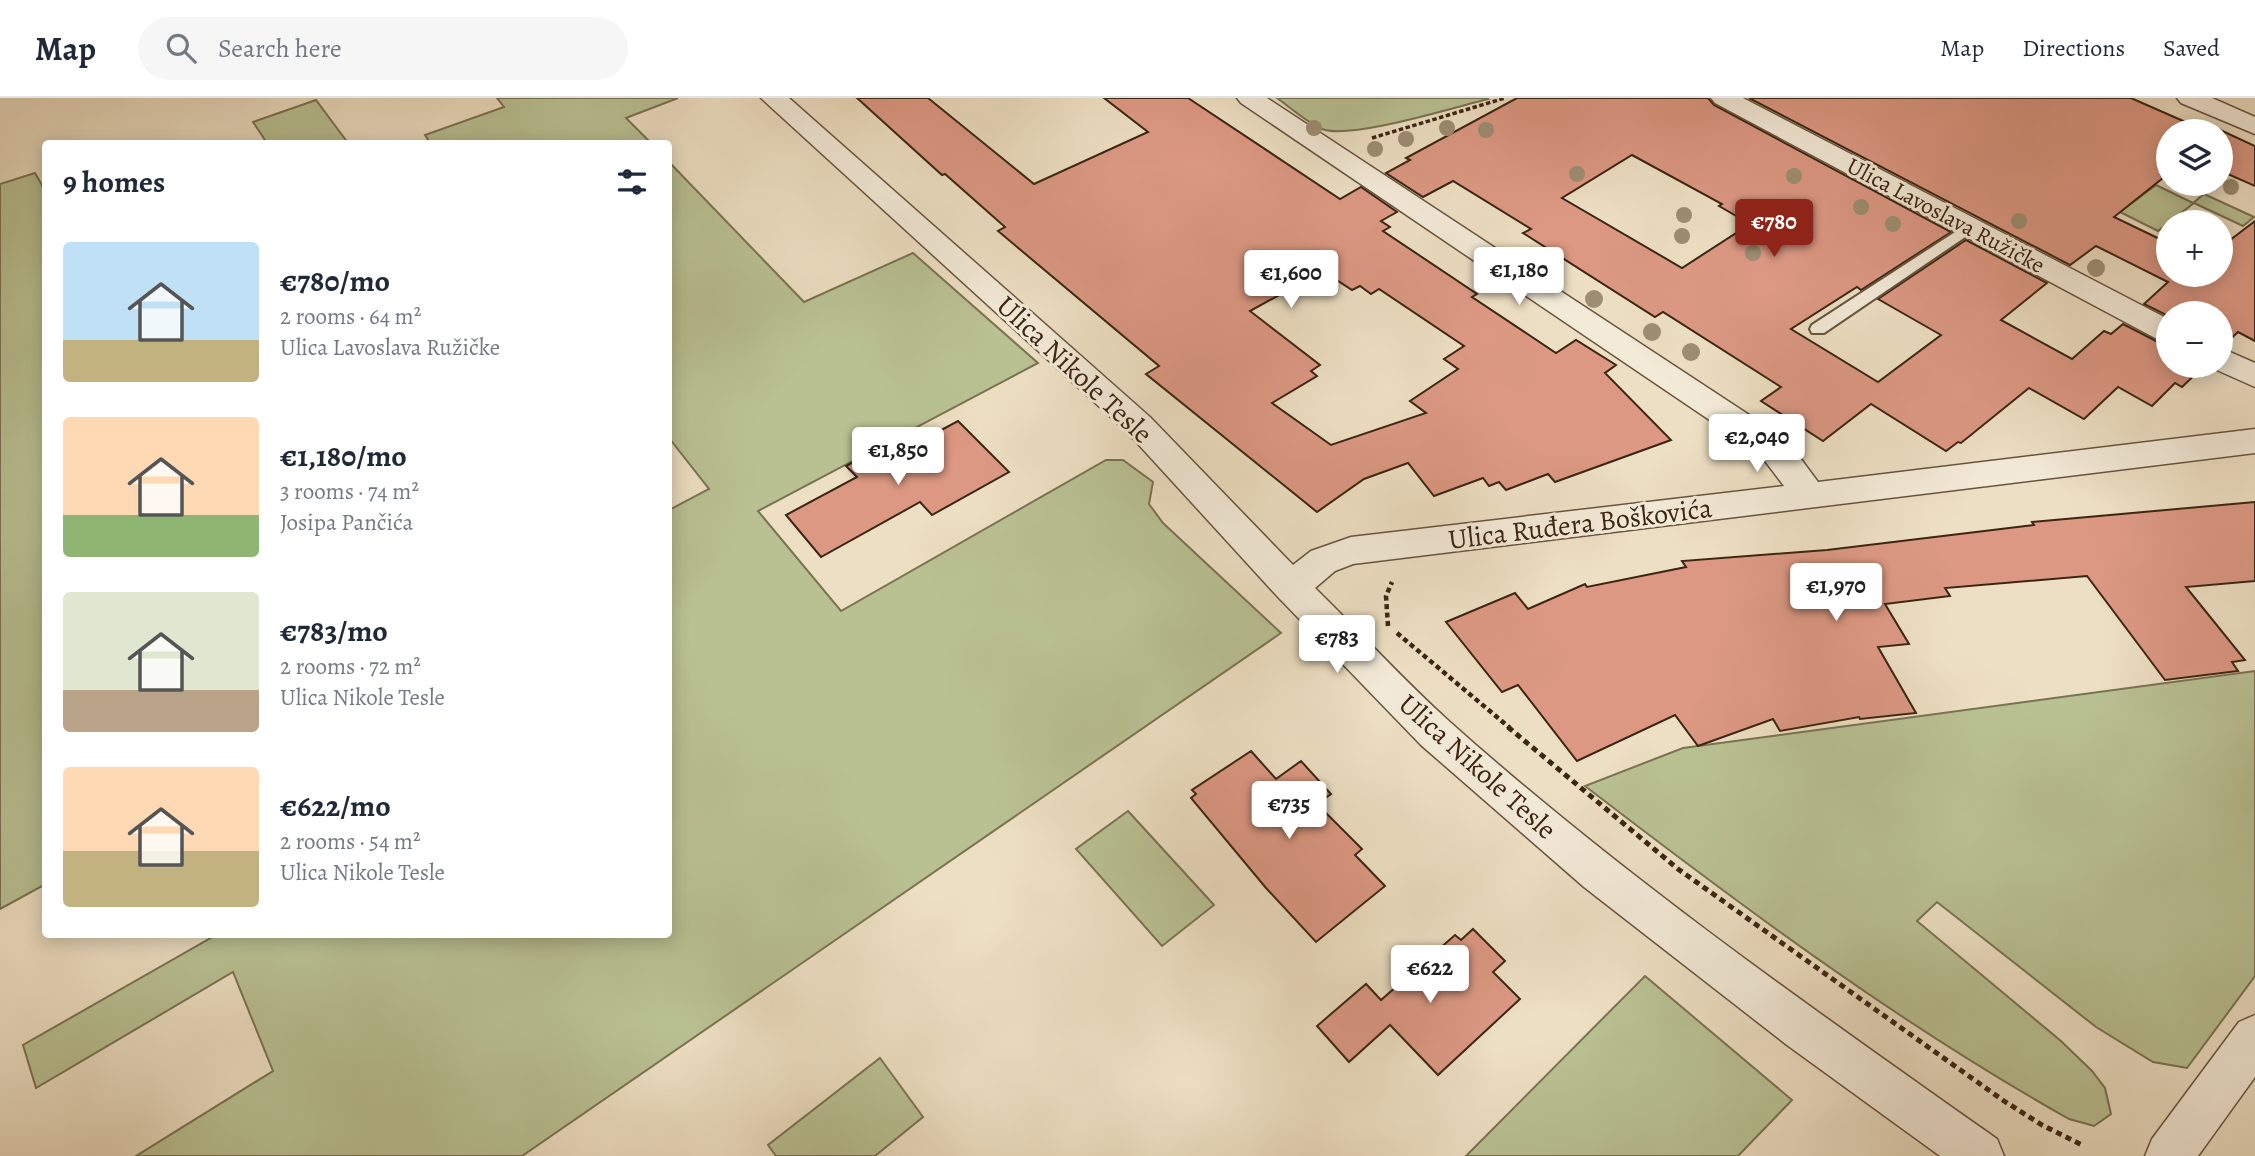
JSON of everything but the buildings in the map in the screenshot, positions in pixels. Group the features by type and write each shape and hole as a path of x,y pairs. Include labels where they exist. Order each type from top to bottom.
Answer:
{"street":[{"name":"Ulica Nikole Tesle","path":"774,98 1139,425 1291,587 1435,733 1599,873 1803,1030 1980,1156"},
{"path":"1250,98 1757,436 1777,452 1809,495"},
{"name":"Ulica Lavoslava Ružičke","path":"1724,98 2156,326"},
{"path":"2190,98 2255,126"},
{"path":"2233,365 2255,376"},
{"name":"Ulica Ruđera Boškovića","path":"1291,587 1323,561 1351,551 2255,441"},
{"path":"2169,1156 2255,1038"}],"lane":[{"path":"1818,329 1969,228"}],"path":[{"path":"1326,151 1505,98"},
{"path":"1381,619 1678,869 2004,1101 2042,1125 2082,1145"}],"green space":[{"path":"497,98 678,98 626,118 648,140 428,140 425,135 504,107"},
{"path":"1277,98 1488,99 1378,126 1336,131 1316,126"},
{"path":"316,100 346,140 265,140 253,122"},
{"path":"672,165 804,302 913,253 1038,363 758,511 841,611 1106,460 1123,460 1153,482 1149,504 1163,523 1281,633 522,1156 136,1156 273,1071 233,972 36,1088 23,1045 211,938 672,938 672,508 709,489 672,442"},
{"path":"35,173 42,185 42,886 0,909 0,184"},
{"path":"2156,185 2156,196 2179,196 2193,203 2202,196 2208,196 2254,217 2243,226 2233,221 2233,210 2209,210 2194,203 2185,210 2156,210 2156,230 2120,212"},
{"path":"2255,671 2255,976 2187,1068 2153,1062 2096,1027 1937,902 1917,921 2061,1041 2092,1071 2105,1088 2111,1114 2094,1126 2069,1119 2005,1082 1882,1003 1702,875 1585,786 1683,748"},
{"path":"1128,811 1214,905 1162,946 1076,849"},
{"path":"1645,976 1792,1100 1738,1156 1466,1156"},
{"path":"880,1058 923,1117 875,1156 776,1156 768,1145"}]}
